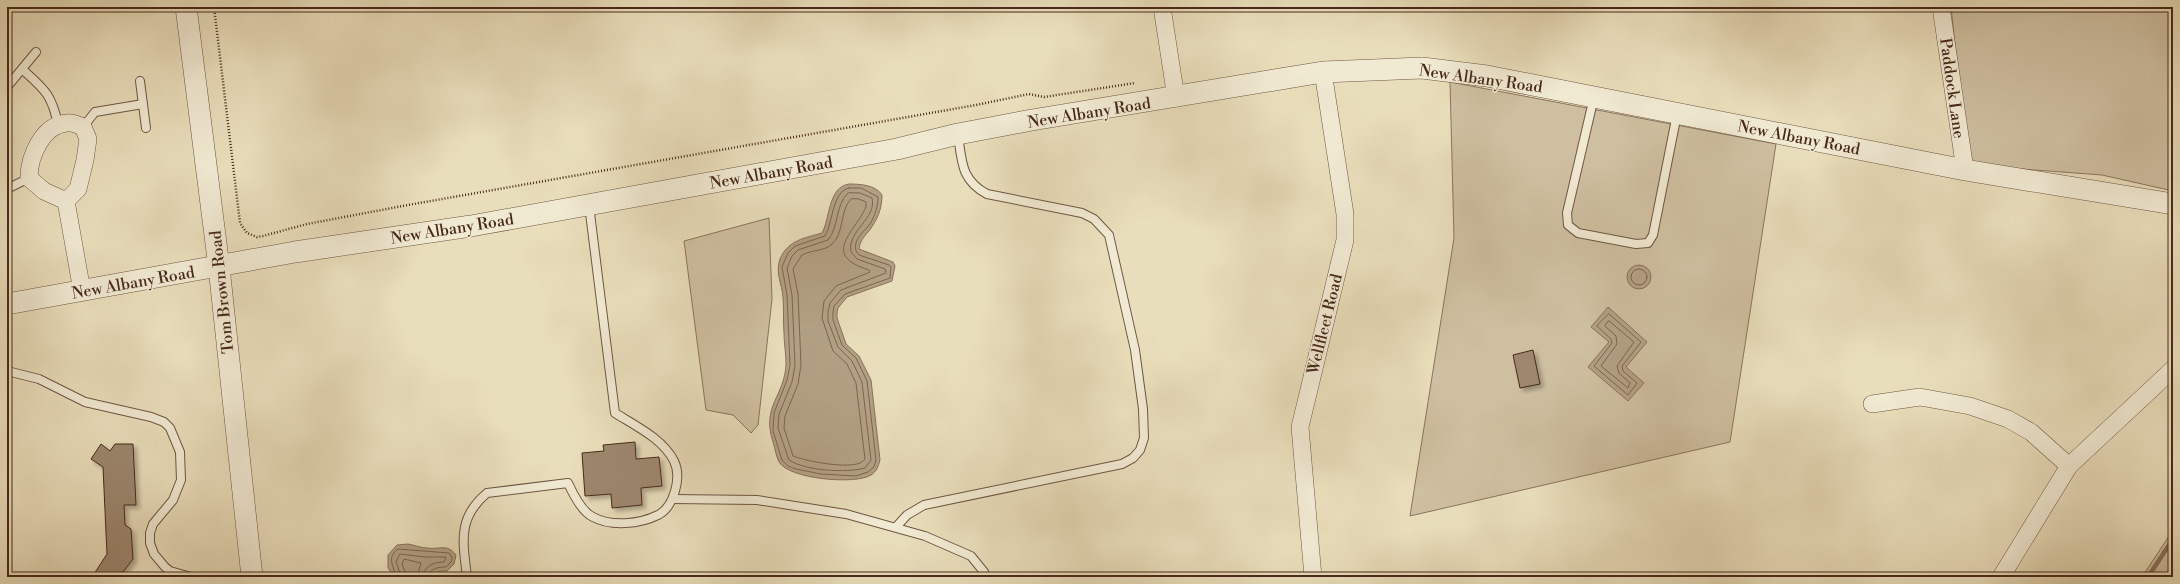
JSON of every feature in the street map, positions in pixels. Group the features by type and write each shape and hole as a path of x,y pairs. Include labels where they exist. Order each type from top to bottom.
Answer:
{"street":[{"name":"Tom Brown Road","path":"186,7 219,267 252,577"},
{"path":"1162,7 1176,98"},
{"name":"Paddock Lane","path":"1941,7 1965,170"},
{"name":"New Albany Road","path":"7,304 219,267 295,252 471,226 897,149 958,134 1323,72 1422,68 1487,76 1965,170 2173,204"},
{"name":"Wellfleet Road","path":"1313,577 1300,427 1345,240 1345,214 1323,72"},
{"path":"69,122 83,127 88,139 78,189 66,201 44,191 29,178 29,164 35,149 45,134 58,125 69,122"},
{"path":"66,201 82,291"},
{"path":"2001,577 2069,466 2173,369"},
{"path":"1872,404 1920,396 1970,406 2008,419 2031,432 2069,466"}],"lane":[{"path":"7,87 36,52"},
{"path":"22,69 46,91 55,108 58,125"},
{"path":"140,81 146,128"},
{"path":"1594,97 1567,213 1568,225 1578,233 1636,244 1648,243 1653,235 1677,113"},
{"path":"83,127 95,112 143,104"},
{"path":"896,527 907,515 924,505 1122,464 1133,458 1140,450 1144,438 1144,416 1135,350 1109,236 1094,219 1082,213 1069,209 987,194 974,187 966,174 958,134"},
{"path":"7,189 29,178"},
{"path":"467,577 463,531 467,517 487,493 568,483 574,496 591,517 609,524 628,523 659,515 673,500 677,483 675,462 662,445 615,413 589,204"},
{"path":"7,370 39,379 86,402 151,417 164,422 170,428 180,452 181,480 173,500 153,524 150,533 150,543 154,554 165,567 192,577"},
{"path":"673,500 757,500 846,514 924,536 971,556 984,572 985,577"}],"path":[{"path":"214,7 240,223 247,233 257,237 307,224 408,205 976,105 1030,94 1044,97 1139,83"}],"shaded area":[{"path":"1951,7 2173,7 2173,191 2102,175 1968,165"},
{"path":"1450,82 1776,144 1730,442 1410,516 1454,238"},
{"path":"769,218 772,299 758,425 751,433 733,415 706,410 684,241"},
{"path":"2173,530 2173,577 2142,577"}],"water":[{"path":"849,184 872,187 882,195 881,207 875,222 863,239 859,249 893,262 895,266 892,281 847,297 838,308 837,318 846,344 859,356 871,380 880,460 877,469 871,475 851,480 837,480 823,479 795,473 785,468 779,462 777,457 770,430 770,419 785,375 786,364 783,297 778,274 780,259 783,253 792,244 803,238 822,233 833,197 842,186"},
{"path":"1639,265 1647,269 1651,277 1647,285 1639,289 1631,285 1627,277 1631,269"},
{"path":"1608,307 1647,342 1626,367 1644,383 1628,401 1588,367 1609,342 1591,327"},
{"path":"408,544 425,548 449,549 456,555 454,564 447,571 439,571 432,577 394,577 388,568 388,555 397,545"}],"building":[{"path":"1533,350 1540,384 1520,388 1513,355"},
{"path":"635,442 636,459 659,457 662,486 641,488 642,505 612,508 611,494 585,496 582,453 604,451 603,445"},
{"path":"101,444 110,451 115,444 133,444 136,505 124,505 125,525 131,529 133,559 123,572 115,573 112,577 92,577 107,554 103,467 91,459"}],"waterway":[{"path":"2148,577 2173,539"}]}
